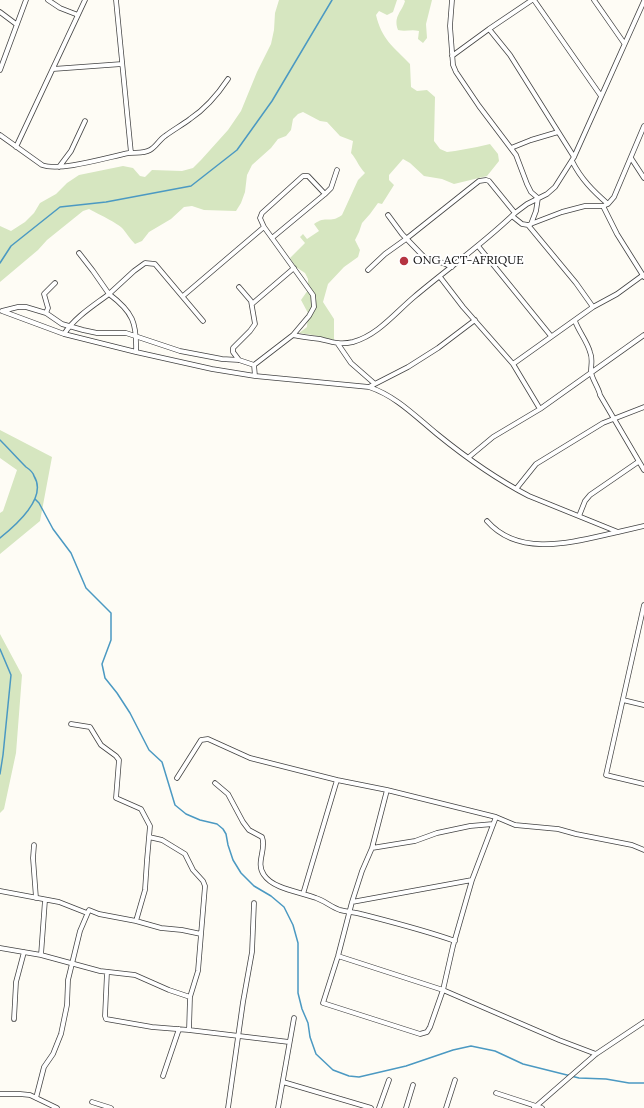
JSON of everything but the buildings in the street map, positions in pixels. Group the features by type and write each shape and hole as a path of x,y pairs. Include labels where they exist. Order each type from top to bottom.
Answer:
{"street":[{"path":"0,70 26,0"},
{"path":"48,0 60,8 78,15"},
{"path":"16,146 85,0"},
{"path":"116,0 131,153"},
{"path":"452,0 450,26 453,65 456,72 479,106 516,155 531,192 538,198"},
{"path":"452,56 533,0 601,96"},
{"path":"594,0 624,44"},
{"path":"293,335 320,339 338,344 359,340 374,332 527,204 547,194 555,187 573,159 644,1"},
{"path":"0,12 16,24"},
{"path":"489,29 510,55 558,132 573,159 582,180 608,204"},
{"path":"53,69 122,64"},
{"path":"0,135 46,167 59,167 131,153 144,152 150,150 165,135 200,112 222,88 228,79"},
{"path":"59,167 71,151 85,121"},
{"path":"368,270 385,254 476,183 482,180 489,181 522,224 530,224 559,213 585,206 603,206 608,204 614,197 644,126"},
{"path":"511,148 558,132"},
{"path":"636,144 644,139"},
{"path":"631,158 644,178"},
{"path":"272,238 331,188 337,170"},
{"path":"254,365 293,335 309,316 314,307 313,295 309,288 264,227 260,218 262,213 303,176 308,176 325,194"},
{"path":"530,224 536,211 538,198"},
{"path":"513,364 593,307 617,294 643,276 617,234 603,206"},
{"path":"388,215 406,239 425,258 443,263 452,268"},
{"path":"530,224 593,307"},
{"path":"183,296 264,227"},
{"path":"478,246 551,336"},
{"path":"79,253 109,294 122,305 133,319 137,336 136,352"},
{"path":"64,334 69,327 86,311 109,294 145,262 155,264 203,321"},
{"path":"252,304 294,268"},
{"path":"440,277 513,364 540,409"},
{"path":"46,313 48,308 44,294 55,283"},
{"path":"239,360 233,350 254,326 255,320 252,304 240,287"},
{"path":"1,311 24,307 46,313 59,323 69,327 92,332 126,333 180,351 222,359 239,360 254,365"},
{"path":"1,311 64,334 212,369 255,376 370,387 386,393 469,458 516,489 529,496 618,532"},
{"path":"370,387 408,367 438,348 475,320"},
{"path":"575,320 579,332 587,344 590,352 592,364 591,373 600,395 644,470"},
{"path":"469,458 493,438 540,409 644,335"},
{"path":"338,344 351,363 375,384"},
{"path":"254,365 255,376"},
{"path":"516,489 536,464 604,423 644,407"},
{"path":"579,516 585,501 590,495 638,462"},
{"path":"487,521 504,535 529,544 562,544 644,526"},
{"path":"644,605 606,775 644,784"},
{"path":"623,700 644,705"},
{"path":"71,724 90,727 101,745 119,760 116,798 141,809 150,826 145,890 136,921"},
{"path":"176,778 201,740 208,739 250,758 496,817 516,825 558,829 632,845 644,850"},
{"path":"303,894 337,780"},
{"path":"215,783 228,794 240,818 249,830 262,837 264,841 260,857 261,870 264,876 269,880 281,887 316,898 338,909 455,941"},
{"path":"387,790 372,848 362,871 352,902 351,912 322,1004 420,1034 427,1032 430,1027 443,990 472,880 496,817"},
{"path":"372,848 415,841 437,833 470,826 493,824"},
{"path":"149,837 162,840 184,854 193,870 203,882 206,890 198,971 190,997 189,1030"},
{"path":"34,844 33,858 36,898"},
{"path":"352,902 472,880"},
{"path":"0,891 66,904 87,913"},
{"path":"41,955 45,900"},
{"path":"228,1108 252,952 254,903"},
{"path":"36,1098 44,1067 53,1054 61,1034 66,1005 68,980 80,931 89,910 99,914 136,921 161,928 201,934"},
{"path":"0,948 41,955 107,972 135,975 190,997"},
{"path":"14,1019 16,982 24,952"},
{"path":"338,956 443,990 558,1040 596,1054"},
{"path":"107,972 106,1019 152,1027 289,1042"},
{"path":"278,1108 294,1018"},
{"path":"535,1107 596,1054 644,1022"},
{"path":"163,1076 179,1029"},
{"path":"379,1108 389,1080"},
{"path":"446,1108 455,1080"},
{"path":"283,1082 356,1106 371,1108"},
{"path":"406,1108 413,1085"},
{"path":"496,1093 535,1107 542,1108"},
{"path":"0,1094 20,1094 36,1098 58,1108"},
{"path":"92,1102 110,1108"}],"green space":[{"path":"279,0 397,0 393,12 387,15 379,11 376,15 378,24 381,31 393,47 410,64 411,87 417,91 427,90 435,97 434,141 440,149 447,152 490,144 498,154 499,161 487,176 454,184 442,179 424,176 410,163 403,159 389,175 389,180 394,185 382,204 378,203 362,223 355,240 360,250 358,257 344,267 328,284 323,302 334,319 334,340 299,333 307,327 308,313 301,300 308,290 308,279 305,273 296,267 290,258 305,243 300,237 303,234 307,239 319,231 314,224 322,220 338,218 342,215 358,180 365,173 351,153 353,141 340,136 327,122 320,121 303,112 298,114 293,119 291,130 286,136 278,139 271,148 252,165 247,175 245,192 236,211 204,210 192,206 184,207 171,219 149,232 142,241 135,244 123,229 112,221 89,209 83,211 47,240 38,250 0,282 0,226 11,231 25,222 34,213 40,203 56,194 67,183 79,175 123,166 133,168 140,176 145,177 152,170 182,171 193,168 201,160 228,130 241,111 257,72 271,44 275,13"},
{"path":"404,0 432,0 426,24 427,38 423,43 418,39 419,31 398,30 397,18 404,5"},
{"path":"0,430 52,457 40,521 0,554 0,513 3,511 17,470 0,458"},
{"path":"0,634 22,675 16,753 4,809 0,813"}],"waterway":[{"path":"0,263 11,246 60,207 106,202 191,186 237,150 272,101 332,0"},
{"path":"0,440 32,472 37,484 37,493 28,511 0,538"},
{"path":"35,499 39,503 53,529 71,553 86,588 111,613 111,640 102,664 105,678 130,713 149,750 162,762 175,805 186,814 200,820 217,824 223,829 226,834 233,860 241,873 254,886 271,896 284,907 293,925 298,943 298,993 316,1054 333,1070 349,1076 359,1077 406,1066 453,1050 471,1046 495,1051 523,1064 579,1078 644,1083"},
{"path":"0,649 11,675 0,774"}],"place":[{"name":"ONG ACT-AFRIQUE","path":"404,261"}]}
